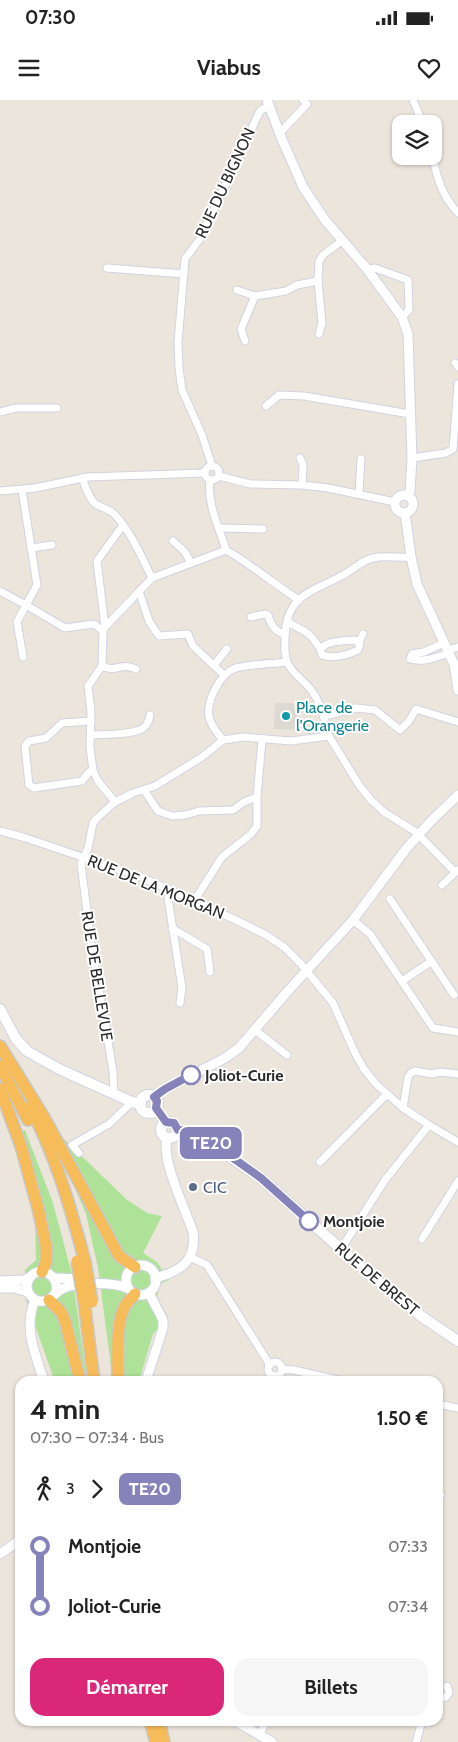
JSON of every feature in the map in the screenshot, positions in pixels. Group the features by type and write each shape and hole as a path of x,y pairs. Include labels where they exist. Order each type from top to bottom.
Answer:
{"highway":[{"path":"0,1046 45,1119 119,1256 131,1270"},
{"path":"0,1052 49,1148 68,1199 88,1301 99,1376"},
{"path":"0,1066 25,1112 52,1175 81,1262"},
{"path":"0,1089 21,1146 46,1246 46,1262 42,1272"},
{"path":"118,1376 119,1335 122,1314 131,1291"},
{"path":"52,1296 65,1320 79,1376"},
{"path":"88,1301 94,1376"},
{"path":"151,1726 156,1742"},
{"path":"160,1726 164,1742"}],"main road":[{"path":"0,1009 16,1039 27,1051 59,1069 136,1103 144,1111 155,1110"},
{"path":"136,1103 146,1096 154,1097 157,1101 155,1110 164,1124 162,1133 167,1138 174,1136 178,1130 174,1123 164,1124"},
{"name":"RUE DE BREST","path":"178,1130 194,1133 261,1178 397,1297 458,1341"}],"street":[{"path":"279,134 307,104 303,100"},
{"path":"413,100 419,115"},
{"path":"268,103 279,134 303,187 325,220 367,269 402,317 408,334 412,458 408,496"},
{"name":"RUE DU BIGNON","path":"212,466 202,435 182,390 179,368 178,342 185,259 200,239 260,111 268,103"},
{"path":"434,165 438,180 447,200 456,209"},
{"path":"318,334 322,323 318,281 319,262 323,255 343,240"},
{"path":"107,268 184,274"},
{"path":"367,269 375,268 408,280 409,310 402,317"},
{"path":"237,290 255,296 286,291 297,285 318,281"},
{"path":"245,341 241,330 255,296"},
{"path":"412,458 446,454 455,449 458,384"},
{"path":"266,406 280,395 304,396 410,414"},
{"path":"0,412 16,408 57,408"},
{"path":"300,458 303,465 302,485"},
{"path":"359,493 361,458"},
{"path":"212,466 218,469 219,476 216,480 207,479 205,473 207,468 212,466"},
{"path":"0,491 36,488 82,478 205,473"},
{"path":"219,476 250,484 302,485 359,493 395,502"},
{"path":"82,478 91,499 97,505 113,512 123,525 138,549 152,578"},
{"path":"210,480 211,507 226,550 246,561 281,589 299,600"},
{"path":"22,490 37,585 17,622 23,656"},
{"path":"395,502 400,496 408,496 412,500 413,505 405,513"},
{"path":"395,502 398,510 405,513"},
{"path":"405,513 410,556 417,584 454,664 458,690"},
{"path":"115,802 93,771 90,747 91,712 88,686 104,660 104,629 97,561 123,525"},
{"path":"219,528 263,529"},
{"path":"173,541 185,552 191,563"},
{"path":"31,548 52,545"},
{"path":"104,629 152,578 226,550"},
{"path":"410,556 364,560 341,576 309,591 292,607 285,634 284,648 287,662 311,689 321,705 330,736 359,785 384,812 416,832 457,871 442,885"},
{"path":"0,591 65,628 94,624 104,629"},
{"path":"139,591 149,621 159,636 188,634 193,646 224,674"},
{"path":"251,617 268,615 270,622 280,634 285,634"},
{"path":"288,622 305,630 313,637 322,655 327,657 358,650 363,634"},
{"path":"320,649 325,644 341,641 355,640 359,642"},
{"path":"447,649 458,647"},
{"path":"214,665 227,649"},
{"path":"287,662 236,668 224,674 210,701 208,714 210,722 222,740 243,737 291,741 330,736"},
{"path":"102,666 109,669 128,666 136,669"},
{"path":"325,716 356,708 375,710 400,730 409,721 416,709 458,722"},
{"path":"91,735 105,735 142,729 148,723 150,715"},
{"path":"91,721 62,723 46,738 29,741 25,746 29,785 34,788 82,781 93,771"},
{"name":"RUE DE BELLEVUE","path":"114,1094 113,1071 81,864 88,848 93,823 115,802 133,793 156,786 202,757 222,740"},
{"path":"194,901 222,857 251,834 257,826 257,797 262,740"},
{"path":"144,790 158,811 172,816 199,811 232,810 244,802 257,797"},
{"path":"154,1097 239,1048 303,967 353,920 418,835 458,794"},
{"name":"RUE DE LA MORGAN","path":"0,831 141,877 266,935 284,947 332,1003 364,1068 375,1083 403,1108 458,1142"},
{"path":"170,890 168,898 182,988 180,1003"},
{"path":"390,899 454,995"},
{"path":"353,920 370,934 433,1028 458,1032"},
{"path":"172,928 207,949 210,972"},
{"path":"402,981 432,961"},
{"path":"255,1030 287,1055"},
{"path":"403,1108 408,1077 411,1073 415,1071 432,1074 440,1072 458,1074"},
{"path":"320,1162 387,1094"},
{"path":"0,1097 11,1118"},
{"path":"79,1153 72,1145 109,1124 136,1103"},
{"path":"340,1249 385,1180 429,1125"},
{"path":"156,1278 175,1272 182,1267 190,1257 194,1238 170,1169 166,1146 167,1138"},
{"path":"422,1239 458,1181"},
{"path":"190,1257 207,1265 270,1365 269,1372 276,1376 282,1369"},
{"path":"0,1288 14,1288 39,1301 72,1285 114,1284 145,1295 154,1286 156,1278 148,1267 144,1266 114,1278 54,1278"},
{"path":"131,1270 126,1278 131,1291"},
{"path":"0,1281 24,1280 33,1274 42,1272 51,1274 56,1282 52,1296"},
{"path":"30,1277 27,1284 31,1296 29,1330 43,1376"},
{"path":"148,1376 163,1328 161,1315 149,1293"},
{"path":"270,1365 277,1363 282,1369 320,1376"},
{"path":"443,1405 458,1408"},
{"path":"0,1554 15,1543"},
{"path":"443,1698 450,1693 447,1686"},
{"path":"243,1726 272,1742"},
{"path":"259,1736 264,1726"},
{"path":"416,1742 421,1726"}],"green space":[{"path":"25,1130 53,1203 72,1275 86,1376 53,1376 25,1297 25,1270 36,1260 35,1222 23,1173 11,1136"},
{"path":"62,1137 126,1199 147,1213 162,1216 143,1253 157,1262 169,1280 160,1284 157,1297 168,1317 153,1334 140,1376 112,1376 98,1268 86,1214 70,1176 77,1172"}],"shaded area":[{"name":"Place de l'Orangerie","path":"275,703 293,703 302,730 274,729"}],"bus line":[{"name":"TE20","path":"191,1075 154,1097 158,1106 156,1108 166,1122 172,1122 178,1130 187,1130 194,1133 219,1148 261,1178 309,1221"}],"place":[{"name":"Place de l'Orangerie","path":"286,716"},
{"name":"Joliot-Curie","path":"191,1075"},
{"name":"CIC","path":"193,1187"},
{"name":"Montjoie","path":"309,1221"}]}
